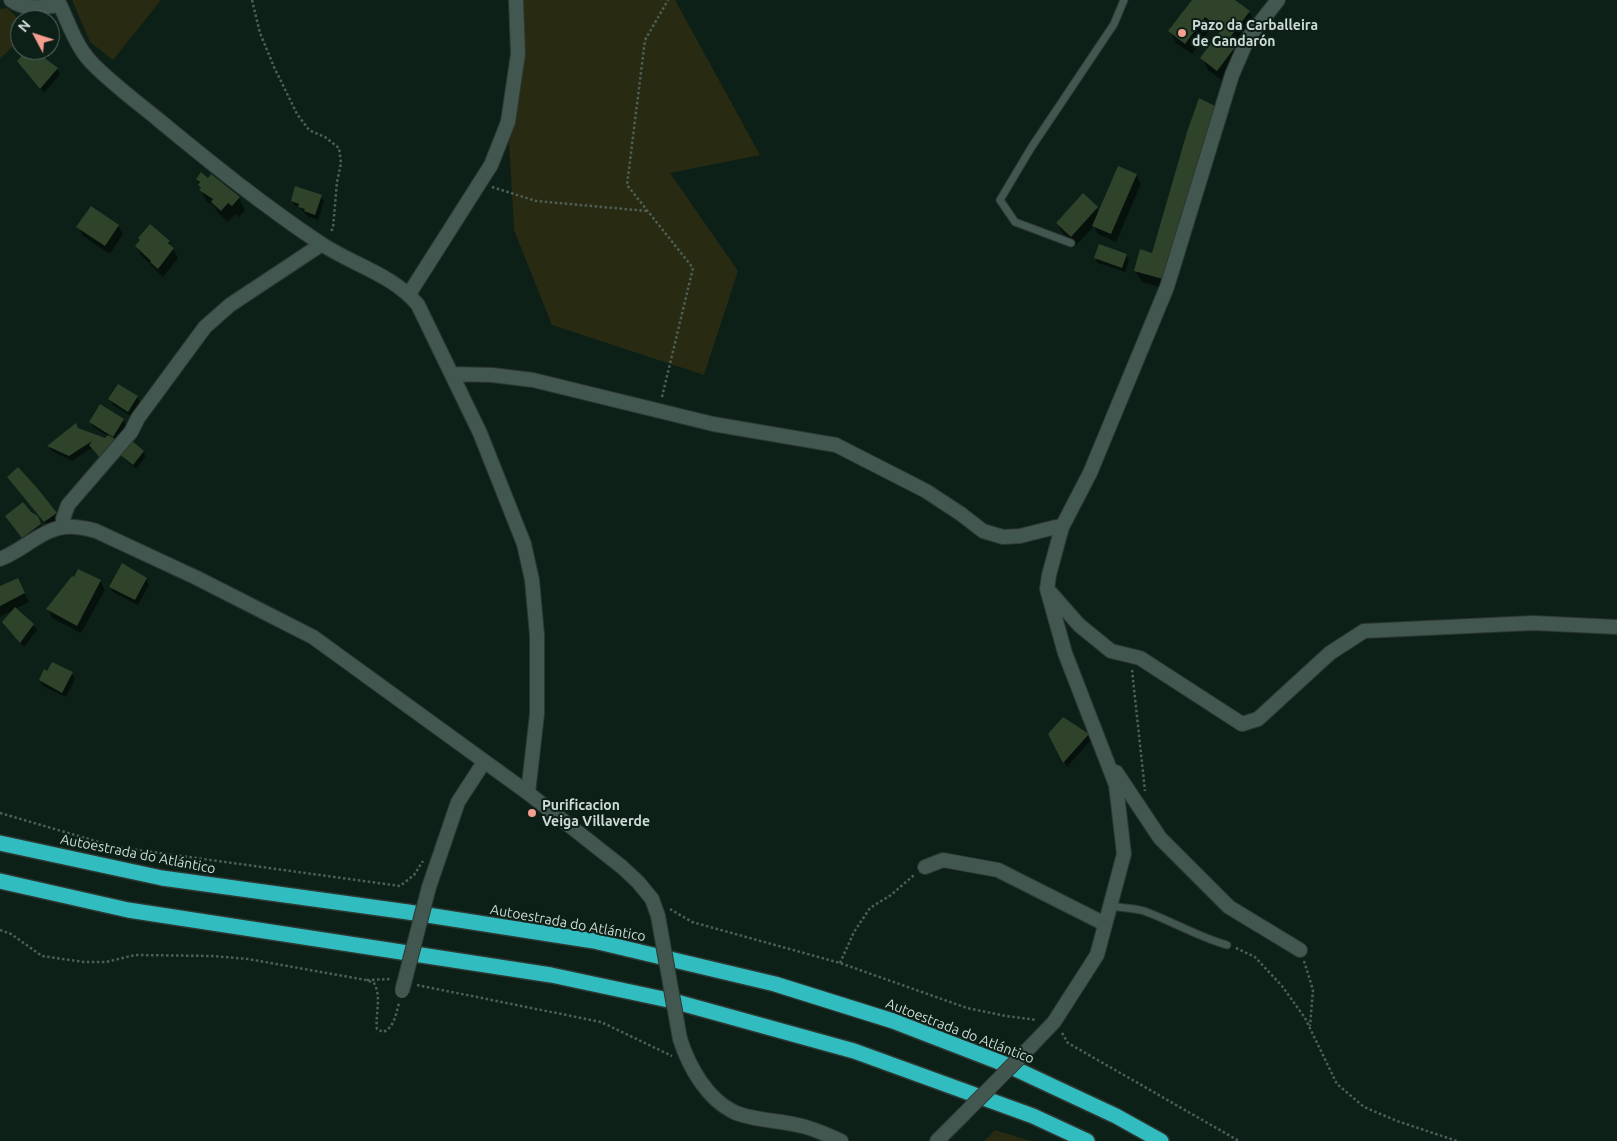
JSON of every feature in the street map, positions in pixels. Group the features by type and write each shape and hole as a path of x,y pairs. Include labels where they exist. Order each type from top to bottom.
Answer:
{"highway":[{"name":"Autoestrada do Atlántico","path":"0,843 162,878 408,912 594,941 775,984 893,1021 1007,1065 1116,1116 1161,1141"},
{"path":"0,881 128,910 552,975 673,1001 854,1052 1033,1116 1087,1141"}],"street":[{"path":"11,0 31,8 59,3 80,48 90,61 198,152 322,244 409,294 418,305 480,433 524,544 532,580 537,635 538,714 528,793"},
{"path":"409,294 491,164 508,122 518,54 516,0"},
{"path":"937,1141 1054,1022 1097,955 1124,854 1116,785 1065,653 1047,589 1049,575 1062,527 1090,473 1167,287 1232,75 1248,38 1278,0"},
{"path":"63,527 63,519 68,505 132,432 138,418 205,326 230,305 322,244"},
{"path":"453,374 492,375 533,380 713,424 836,445 926,491 983,530 1003,537 1020,536 1062,527"},
{"path":"0,559 48,532 63,527 78,527 96,531 198,578 313,637 528,793 622,867 638,882 652,899 658,916 680,1039 690,1065 713,1096 734,1112 801,1126 836,1140"},
{"path":"1047,589 1079,625 1111,651 1140,658 1242,724 1258,719 1330,653 1364,631 1533,623 1617,627"},
{"path":"1103,753 1160,838 1229,907 1300,950"},
{"path":"400,986 428,887 458,802 484,762"},
{"path":"925,866 943,860 998,870 1105,924"}],"lane":[{"path":"1071,243 1015,222 1000,200 1031,148 1114,24 1124,0"},
{"path":"1110,906 1142,910 1227,945"}],"path":[{"path":"252,0 260,33 297,114 310,130 339,148 341,163 337,182 333,228 322,244"},
{"path":"658,410 693,268 627,185 645,40 668,0"},
{"path":"479,183 536,201 648,211"},
{"path":"1130,656 1145,780 1145,815"},
{"path":"0,813 116,847 400,886 414,875 423,860"},
{"path":"840,962 854,932 870,908 891,894 925,866"},
{"path":"652,899 692,922 840,962 967,1008 1006,1016 1054,1022 1068,1043 1239,1141"},
{"path":"0,930 11,934 42,956 84,962 106,962 135,955 213,956 248,959 366,980 374,983 378,992 377,1029 383,1032 392,1024 400,986 388,978 366,980"},
{"path":"1227,945 1255,957 1282,986 1305,1018 1337,1084 1364,1107 1397,1121 1457,1141"},
{"path":"1300,950 1313,990 1310,1028"},
{"path":"415,984 601,1022 690,1065"}],"green space":[{"path":"72,0 161,0 113,60 90,42"},
{"path":"516,0 675,0 760,155 670,173 738,271 704,375 552,325 514,230 508,122"},
{"path":"7,8 10,11 10,49 0,59 0,9"},
{"path":"995,1130 1031,1141 984,1141"}],"building":[{"name":"Pazo da Carballeira de Gandarón","path":"1192,0 1235,0 1250,11 1231,36 1239,42 1217,71 1200,58 1222,29 1205,17 1185,44 1168,31"},
{"path":"47,60 58,68 40,89 17,61"},
{"path":"1199,98 1217,107 1163,279 1134,271 1140,249 1152,253 1187,132"},
{"path":"1118,166 1137,174 1111,234 1092,226"},
{"path":"201,172 208,178 211,174 240,197 232,206 228,203 221,211 211,202 213,199 199,190 201,188 198,185 200,182 196,179"},
{"path":"295,186 322,195 315,215 304,211 305,209 298,207 299,204 291,201"},
{"path":"1083,193 1098,207 1071,237 1056,223"},
{"path":"91,206 119,225 105,246 76,227"},
{"path":"150,224 170,241 168,243 174,248 158,269 135,246 140,240 138,238"},
{"path":"1099,244 1127,254 1122,268 1094,258"},
{"path":"118,384 138,396 128,412 108,399"},
{"path":"100,404 124,419 113,437 89,422"},
{"path":"76,423 78,428 105,438 108,435 117,440 101,459 89,445 92,441 69,456 47,446"},
{"path":"131,440 144,451 133,465 119,454"},
{"path":"18,467 57,513 44,522 7,477"},
{"path":"23,502 31,512 38,516 41,524 22,538 5,516"},
{"path":"122,563 147,578 135,600 109,587"},
{"path":"78,569 101,580 77,626 46,609 72,576 74,577"},
{"path":"18,578 25,593 0,606 0,586"},
{"path":"15,607 34,624 20,643 2,622"},
{"path":"52,662 73,672 62,693 39,680 44,669 47,671"},
{"path":"1063,717 1089,734 1063,763 1048,734"}],"place":[{"name":"Pazo da Carballeira de Gandarón","path":"1182,33"},
{"name":"Purificacion Veiga Villaverde","path":"532,813"}]}
